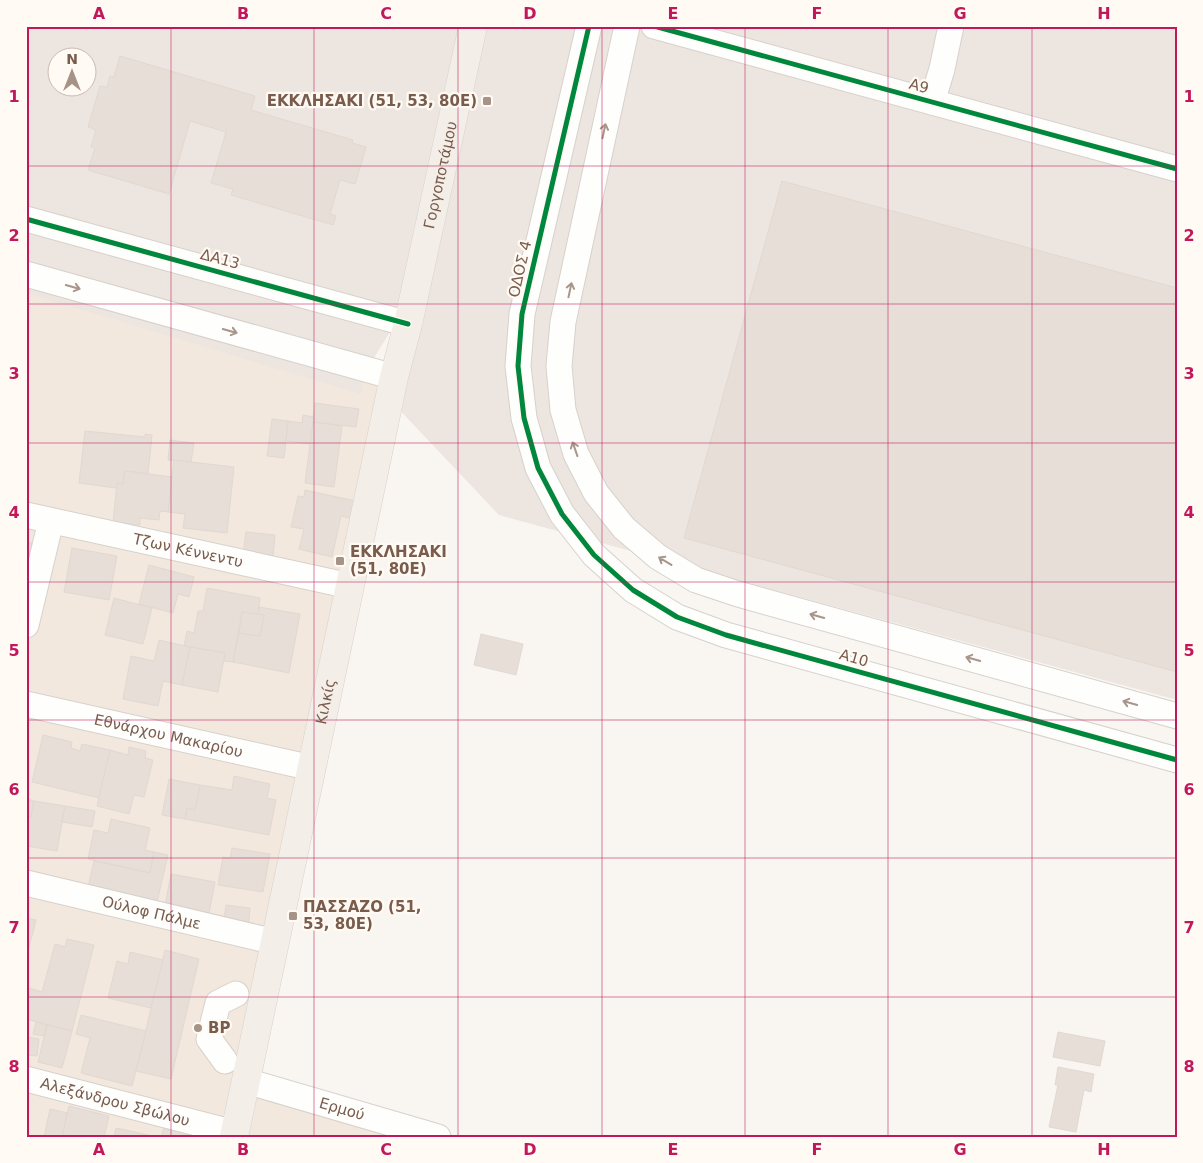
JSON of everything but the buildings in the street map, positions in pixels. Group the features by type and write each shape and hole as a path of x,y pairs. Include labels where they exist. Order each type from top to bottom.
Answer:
{"main road":[{"name":"Γοργοποτάμου","path":"408,324 473,26"},
{"name":"Κιλκίς","path":"246,1081 394,378 408,324"},
{"path":"235,1135 246,1081"}],"street":[{"name":"ΟΔΟΣ 4","path":"562,514 538,468 524,418 518,366 522,314 588,26"},
{"name":"Α10","path":"627,26 563,322 558,366 565,419 576,454 596,493 624,528 637,540 658,557 696,580 738,594 1177,716"},
{"name":"Α9","path":"654,26 1177,169"},
{"path":"932,102 952,26"},
{"name":"ΔΑ13","path":"26,219 408,324"},
{"path":"26,274 394,378"},
{"name":"Α10","path":"562,514 594,555 613,573 633,590 678,617 726,636 1177,760"},
{"name":"Τζων Κέννεντυ","path":"26,515 350,586"},
{"path":"26,625 51,521"},
{"name":"Εθνάρχου Μακαρίου","path":"26,704 312,768"},
{"name":"Ούλοφ Πάλμε","path":"26,883 275,942"},
{"path":"224,1061 210,1039 218,1003 236,994"},
{"name":"Αλεξάνδρου Σβώλου","path":"26,1079 235,1135"},
{"name":"Ερμού","path":"246,1081 438,1137"}],"shaded area":[{"path":"26,26 463,26 397,321 367,369 361,394 26,293"},
{"path":"481,26 1177,26 1177,700 499,515 392,402"},
{"path":"26,275 394,377 246,1080 438,1137 26,1137"}],"cycle path":[{"path":"589,26 522,314 518,366 524,418 538,468 562,514 594,555 633,590 677,617 726,635 1177,760"},
{"path":"654,26 1177,169"},
{"path":"26,219 408,324"}],"place":[{"name":"ΕΚΚΛΗΣΑΚΙ (51, 53, 80Ε)","path":"487,101"},
{"name":"ΕΚΚΛΗΣΑΚΙ (51, 80Ε)","path":"340,561"},
{"name":"ΠΑΣΣΑΖΟ (51, 53, 80Ε)","path":"293,916"},
{"name":"BP","path":"198,1028"}]}
